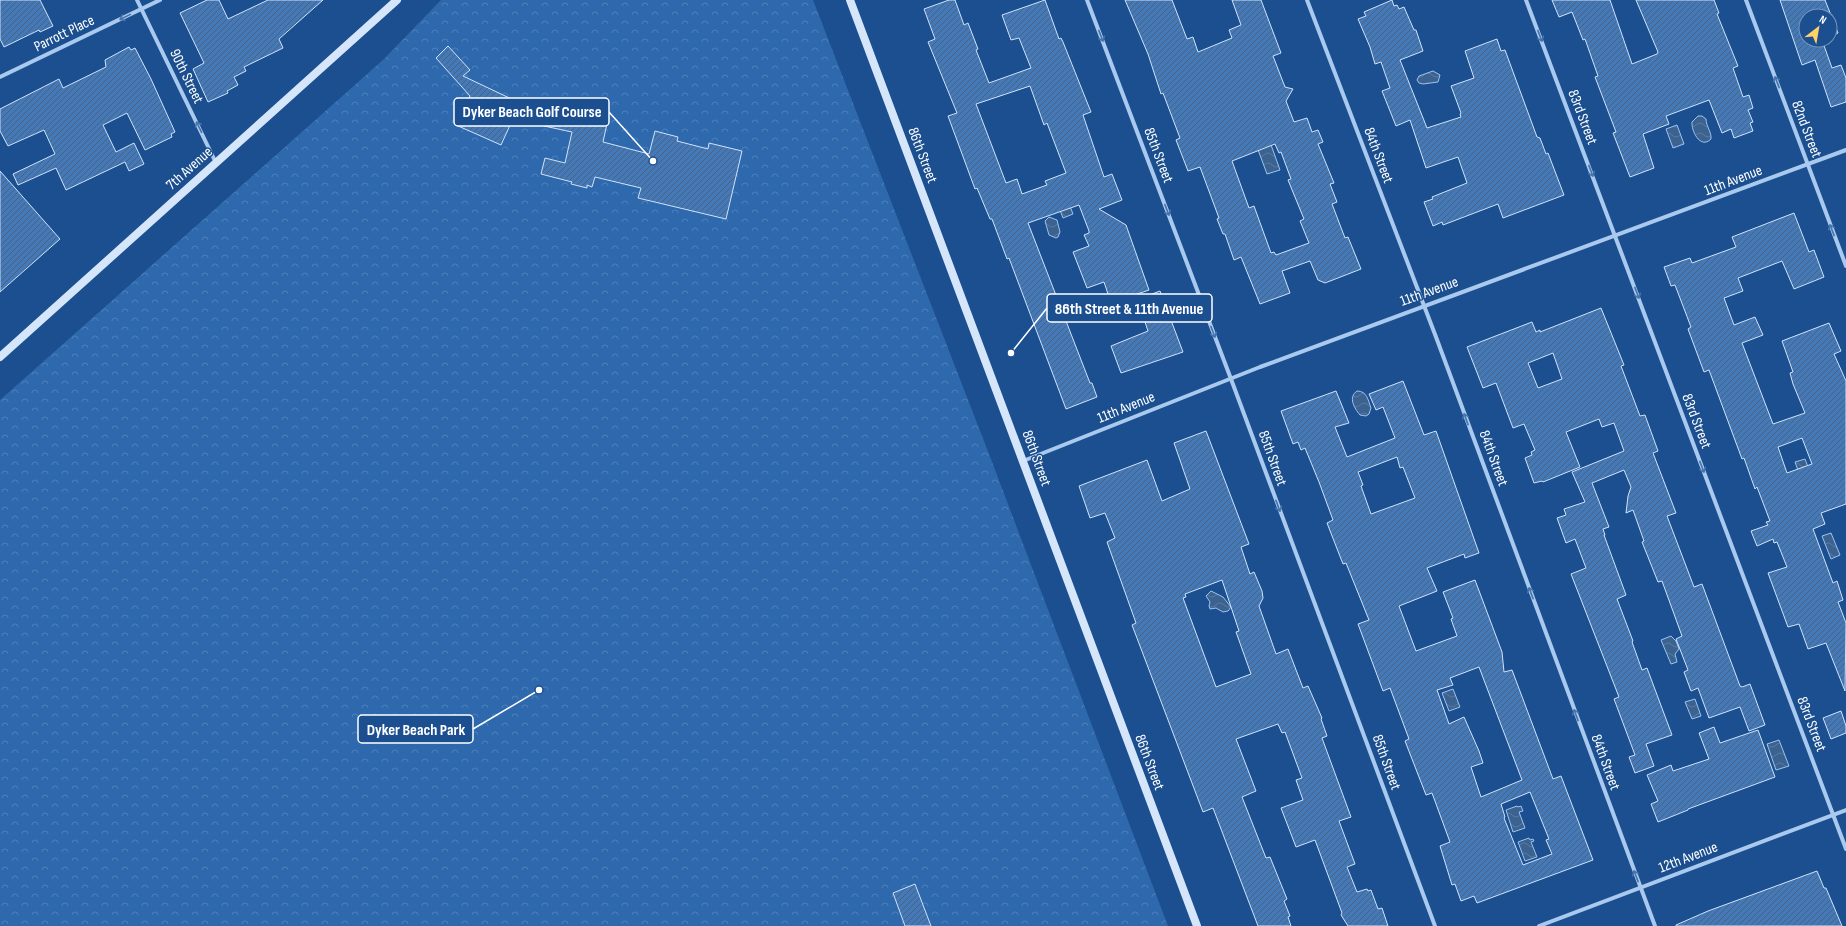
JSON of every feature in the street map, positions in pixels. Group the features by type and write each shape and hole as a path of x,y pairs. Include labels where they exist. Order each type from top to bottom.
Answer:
{"main road":[{"name":"7th Avenue","path":"0,357 397,0"},
{"name":"86th Street","path":"850,0 1197,926"}],"street":[{"name":"90th Street","path":"137,0 216,162"},
{"name":"Parrott Place","path":"0,77 160,0"},
{"name":"85th Street","path":"1087,0 1231,379 1435,926"},
{"name":"84th Street","path":"1307,0 1424,306 1655,926"},
{"name":"83rd Street","path":"1526,0 1846,850"},
{"name":"82nd Street","path":"1746,0 1846,266"},
{"name":"11th Avenue","path":"1023,461 1231,379 1424,306 1616,237 1846,150"},
{"name":"12th Avenue","path":"1539,926 1846,810"}],"green space":[{"path":"441,0 813,0 989,454 1168,926 0,926 0,400 384,59"}],"water":[{"path":"1433,71 1440,75 1438,82 1423,84 1419,83 1417,80 1419,76"},
{"path":"1698,116 1702,116 1706,119 1711,137 1711,139 1707,142 1700,141 1693,130 1692,122"},
{"path":"1677,125 1684,144 1673,148 1666,129"},
{"path":"1270,142 1280,170 1267,174 1257,147"},
{"path":"1066,196 1073,214 1063,218 1056,200"},
{"path":"1049,217 1057,220 1060,232 1056,238 1049,235 1045,221"},
{"path":"1360,391 1367,396 1371,408 1369,414 1366,416 1360,415 1354,406 1352,399 1354,393"},
{"path":"1805,459 1812,478 1802,481 1795,462"},
{"path":"1831,533 1840,555 1831,559 1822,536"},
{"path":"1211,591 1223,597 1231,607 1228,611 1223,612 1216,608 1210,609 1210,602 1206,596"},
{"path":"1671,636 1676,641 1679,649 1675,654 1677,662 1671,664 1661,640"},
{"path":"1453,689 1460,707 1449,711 1442,693"},
{"path":"1695,699 1701,716 1692,719 1685,702"},
{"path":"1779,740 1789,766 1776,770 1767,744"},
{"path":"1521,806 1523,811 1519,812 1525,828 1513,832 1506,810"},
{"path":"1529,838 1530,840 1533,839 1534,841 1531,842 1537,857 1525,861 1518,842"}],"building":[{"path":"0,0 40,0 53,26 40,32 39,30 4,47 0,39"},
{"path":"207,0 219,0 228,19 268,0 323,0 279,39 283,48 244,67 246,71 234,77 238,85 227,91 228,93 208,102 193,69 204,63 180,13"},
{"path":"949,0 955,0 964,25 968,23 978,49 976,50 989,83 1031,68 1019,38 1011,40 1002,15 1045,0 1059,39 1061,38 1063,42 1091,112 1083,115 1104,177 1112,174 1122,200 1099,209 1126,225 1149,290 1111,303 1104,282 1087,288 1073,252 1089,246 1084,235 1089,233 1089,231 1079,205 1028,223 1090,383 1092,383 1097,397 1066,409 1009,258 1007,259 992,219 990,219 977,188 975,189 948,116 957,113 928,42 935,39 924,9","holes":["1030,86 1044,125 1047,123 1066,173 1045,181 1047,185 1022,194 1017,179 1006,183 976,104"]},
{"path":"1125,0 1172,0 1187,39 1193,37 1198,52 1232,38 1229,30 1241,25 1232,0 1261,0 1281,53 1273,56 1285,87 1293,89 1286,101 1294,122 1307,118 1312,132 1318,130 1323,142 1318,144 1334,183 1330,184 1337,202 1332,204 1345,238 1348,237 1361,269 1325,283 1318,280 1310,261 1282,271 1290,293 1260,304 1241,257 1234,260 1225,234 1223,234 1217,219 1219,218 1200,167 1188,171 1176,140 1180,138 1163,93 1161,94 1148,54","holes":["1275,144 1279,153 1281,152 1291,179 1288,180 1304,219 1300,221 1309,243 1276,255 1274,252 1271,253 1254,206 1249,208 1232,161"]},
{"path":"1392,0 1394,6 1397,5 1399,9 1404,7 1414,30 1416,30 1423,51 1400,60 1427,128 1461,117 1461,113 1451,86 1474,78 1465,51 1497,39 1501,51 1505,50 1537,137 1540,138 1546,154 1548,153 1564,195 1503,218 1498,204 1443,225 1442,222 1433,226 1424,202 1433,199 1432,197 1467,183 1458,157 1426,168 1410,120 1396,126 1382,91 1390,88 1381,62 1375,64 1370,47 1358,19 1366,16 1364,12"},
{"path":"1552,0 1610,0 1632,64 1657,54 1658,52 1636,0 1714,0 1719,13 1717,14 1738,66 1733,68 1743,97 1749,95 1753,108 1748,110 1753,122 1750,123 1753,131 1734,138 1731,129 1722,133 1709,100 1666,116 1669,124 1643,134 1654,168 1630,177 1613,133 1616,132 1595,77 1598,76 1585,39 1583,40 1572,12 1559,17"},
{"path":"1780,0 1825,0 1828,8 1798,8 1798,48 1825,48 1832,68 1841,65 1846,78 1846,102 1831,107 1815,60 1802,65"},
{"path":"448,46 470,70 463,76 520,103 501,145 456,125 470,96 436,58"},
{"path":"129,47 131,50 135,48 151,79 175,132 171,134 172,137 145,150 127,113 103,125 116,152 134,143 144,164 129,171 125,162 66,190 56,168 18,185 13,174 55,154 44,130 8,146 0,131 0,109 59,79 63,88 106,67 105,60"},
{"path":"549,106 608,119 603,142 649,154 655,131 678,137 677,141 708,149 709,143 742,151 726,219 638,198 641,188 595,177 592,187 587,185 587,188 571,184 572,182 541,174 545,158 565,163 572,132 544,126"},
{"path":"0,171 60,239 0,292"},
{"path":"1794,213 1809,252 1814,250 1824,277 1794,289 1782,261 1738,278 1743,291 1724,298 1734,325 1755,317 1763,335 1742,343 1773,424 1805,413 1793,384 1790,373 1793,372 1782,341 1829,323 1841,351 1834,354 1846,381 1846,504 1821,513 1825,524 1813,529 1833,583 1837,581 1843,600 1838,602 1846,623 1845,691 1826,643 1808,649 1799,624 1788,627 1768,573 1787,567 1777,542 1774,543 1773,539 1757,546 1751,531 1768,525 1766,522 1770,521 1757,487 1755,489 1744,458 1742,459 1709,370 1704,372 1688,329 1691,327 1675,285 1671,286 1664,267 1690,258 1692,263 1736,247 1732,237","holes":["1802,438 1812,464 1787,473 1778,447"]},
{"path":"1160,291 1183,352 1121,373 1111,346 1148,331 1144,319 1152,316 1144,297"},
{"path":"1601,308 1624,365 1621,366 1640,416 1645,415 1658,451 1653,453 1676,513 1667,516 1694,587 1702,584 1740,686 1742,687 1750,684 1765,725 1749,731 1740,707 1709,718 1698,688 1691,691 1684,672 1688,670 1676,639 1682,636 1662,581 1658,582 1642,542 1644,541 1633,510 1626,513 1628,496 1631,487 1624,470 1592,483 1609,527 1603,529 1604,535 1626,595 1617,599 1642,670 1647,668 1672,735 1646,744 1654,766 1635,773 1629,757 1635,755 1614,699 1619,697 1571,574 1586,568 1575,539 1566,543 1557,518 1566,515 1564,509 1585,502 1572,472 1624,451 1614,423 1602,427 1599,419 1566,432 1580,467 1543,482 1534,483 1525,458 1532,455 1531,452 1535,450 1524,424 1513,428 1496,383 1483,388 1467,347 1532,322 1536,332 1540,330 1540,332","holes":["1553,353 1562,379 1538,388 1528,363"]},
{"path":"1403,381 1424,435 1436,431 1479,553 1465,558 1464,554 1427,568 1437,591 1399,606 1416,651 1457,636 1451,619 1453,618 1443,592 1475,580 1502,652 1504,672 1512,670 1553,779 1561,776 1593,860 1477,903 1474,896 1461,901 1455,884 1452,885 1440,846 1450,842 1432,793 1426,795 1405,741 1409,739 1390,688 1383,691 1358,624 1369,620 1346,563 1343,564 1327,523 1333,520 1319,482 1305,448 1301,450 1298,442 1293,444 1281,411 1336,391 1349,423 1335,427 1347,457 1395,438 1383,407 1376,410 1369,394","holes":["1397,457 1400,468 1403,467 1415,498 1371,514 1361,486 1363,485 1358,472","1479,667 1522,780 1481,797 1471,767 1483,763 1479,751 1464,717 1449,724 1437,690 1453,685 1450,678","1530,792 1549,839 1546,840 1552,854 1523,865 1504,818 1501,804"]},
{"path":"1206,431 1249,544 1241,547 1250,574 1254,572 1262,591 1263,598 1259,606 1276,654 1288,649 1303,688 1308,686 1322,718 1321,719 1327,736 1322,738 1351,817 1339,821 1355,864 1347,867 1357,892 1367,889 1368,891 1371,890 1378,909 1382,908 1388,926 1348,926 1341,915 1342,913 1315,840 1296,847 1281,808 1303,800 1296,780 1302,778 1285,732 1282,733 1278,724 1236,739 1256,791 1242,797 1266,858 1270,857 1287,899 1284,901 1290,916 1288,917 1291,926 1258,926 1213,808 1203,812 1132,625 1136,623 1107,542 1115,538 1105,513 1090,518 1079,486 1147,460 1162,501 1190,489 1174,443","holes":["1222,580 1239,631 1236,632 1251,674 1216,687 1183,598 1186,597 1185,594"]},
{"path":"1841,711 1846,726 1846,733 1831,739 1823,718"},
{"path":"1714,727 1720,743 1758,730 1775,777 1688,809 1658,822 1651,804 1658,801 1647,775 1671,765 1673,771 1709,759 1699,733"},
{"path":"1817,871 1842,926 1676,926 1708,911"},
{"path":"915,884 931,926 905,926 893,893"}],"place":[{"name":"Dyker Beach Golf Course","path":"653,161"},
{"name":"86th Street & 11th Avenue","path":"1011,353"},
{"name":"Dyker Beach Park","path":"539,690"}]}
